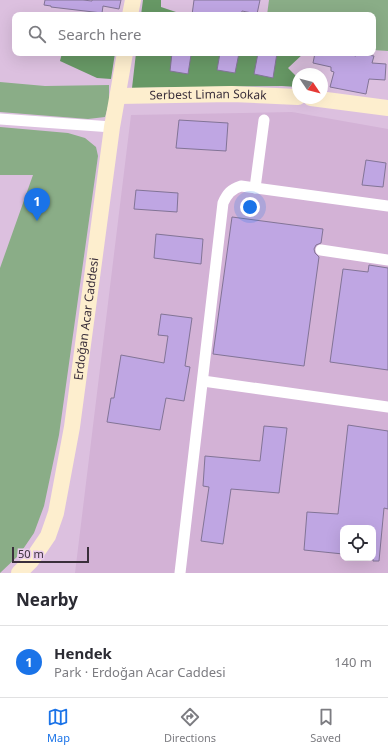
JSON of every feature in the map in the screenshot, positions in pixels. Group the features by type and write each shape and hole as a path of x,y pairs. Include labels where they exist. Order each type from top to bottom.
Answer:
{"main road":[{"path":"131,12 133,0"},
{"name":"Erdoğan Acar Caddesi","path":"18,573 31,561 48,536 56,513 72,427 112,127 125,56"},
{"name":"Serbest Liman Sokak","path":"118,96 232,94 292,97"},
{"path":"328,100 388,108"}],"street":[{"path":"0,119 112,127"},
{"path":"255,188 264,120"},
{"path":"180,573 223,203 226,196 235,188 241,186 388,206"},
{"path":"321,250 388,260"},
{"path":"203,381 388,407"}],"shaded area":[{"path":"292,112 388,129 388,573 75,573 131,115"}],"green space":[{"path":"143,0 161,0 161,7 176,12 141,12"},
{"path":"269,0 388,0 388,51 376,50 376,12 267,12"},
{"path":"61,56 115,56 111,79 97,78 60,61"},
{"path":"136,56 301,56 288,68 292,72 292,87 132,88"},
{"path":"0,82 45,86 109,85 109,103 105,117 88,119 0,112"},
{"path":"0,127 68,133 85,138 96,147 98,156 59,435 44,506 34,533 19,555 0,573 0,268 33,175 0,175"}],"building":[{"path":"45,0 121,0 119,9 103,6 102,12 44,5"},
{"path":"194,0 260,0 257,12 192,12"},
{"path":"172,56 191,56 188,74 170,71"},
{"path":"219,56 238,56 235,73 217,70"},
{"path":"257,56 277,56 273,78 254,74"},
{"path":"314,56 374,56 372,63 386,64 385,80 369,79 366,94 330,87 334,72 331,71 331,67 313,63"},
{"path":"179,120 228,123 226,151 176,148"},
{"path":"366,160 386,163 383,187 362,185"},
{"path":"136,190 178,193 177,212 134,209"},
{"path":"232,217 323,229 321,243 316,245 314,249 315,253 319,257 304,366 213,354"},
{"path":"156,234 203,239 201,264 154,258"},
{"path":"369,265 388,268 388,370 330,362 343,269 368,272"},
{"path":"161,314 192,318 185,366 190,367 184,401 166,398 160,430 107,422 111,398 114,398 121,355 164,363 168,336 158,335"},
{"path":"348,425 388,431 388,509 384,508 379,561 376,561 376,525 340,525 340,554 304,550 307,512 338,514"},
{"path":"264,426 287,428 279,493 231,489 223,544 201,541 209,487 203,486 205,456 260,461"}],"place":[{"name":"Hendek","path":"37,221"}]}
